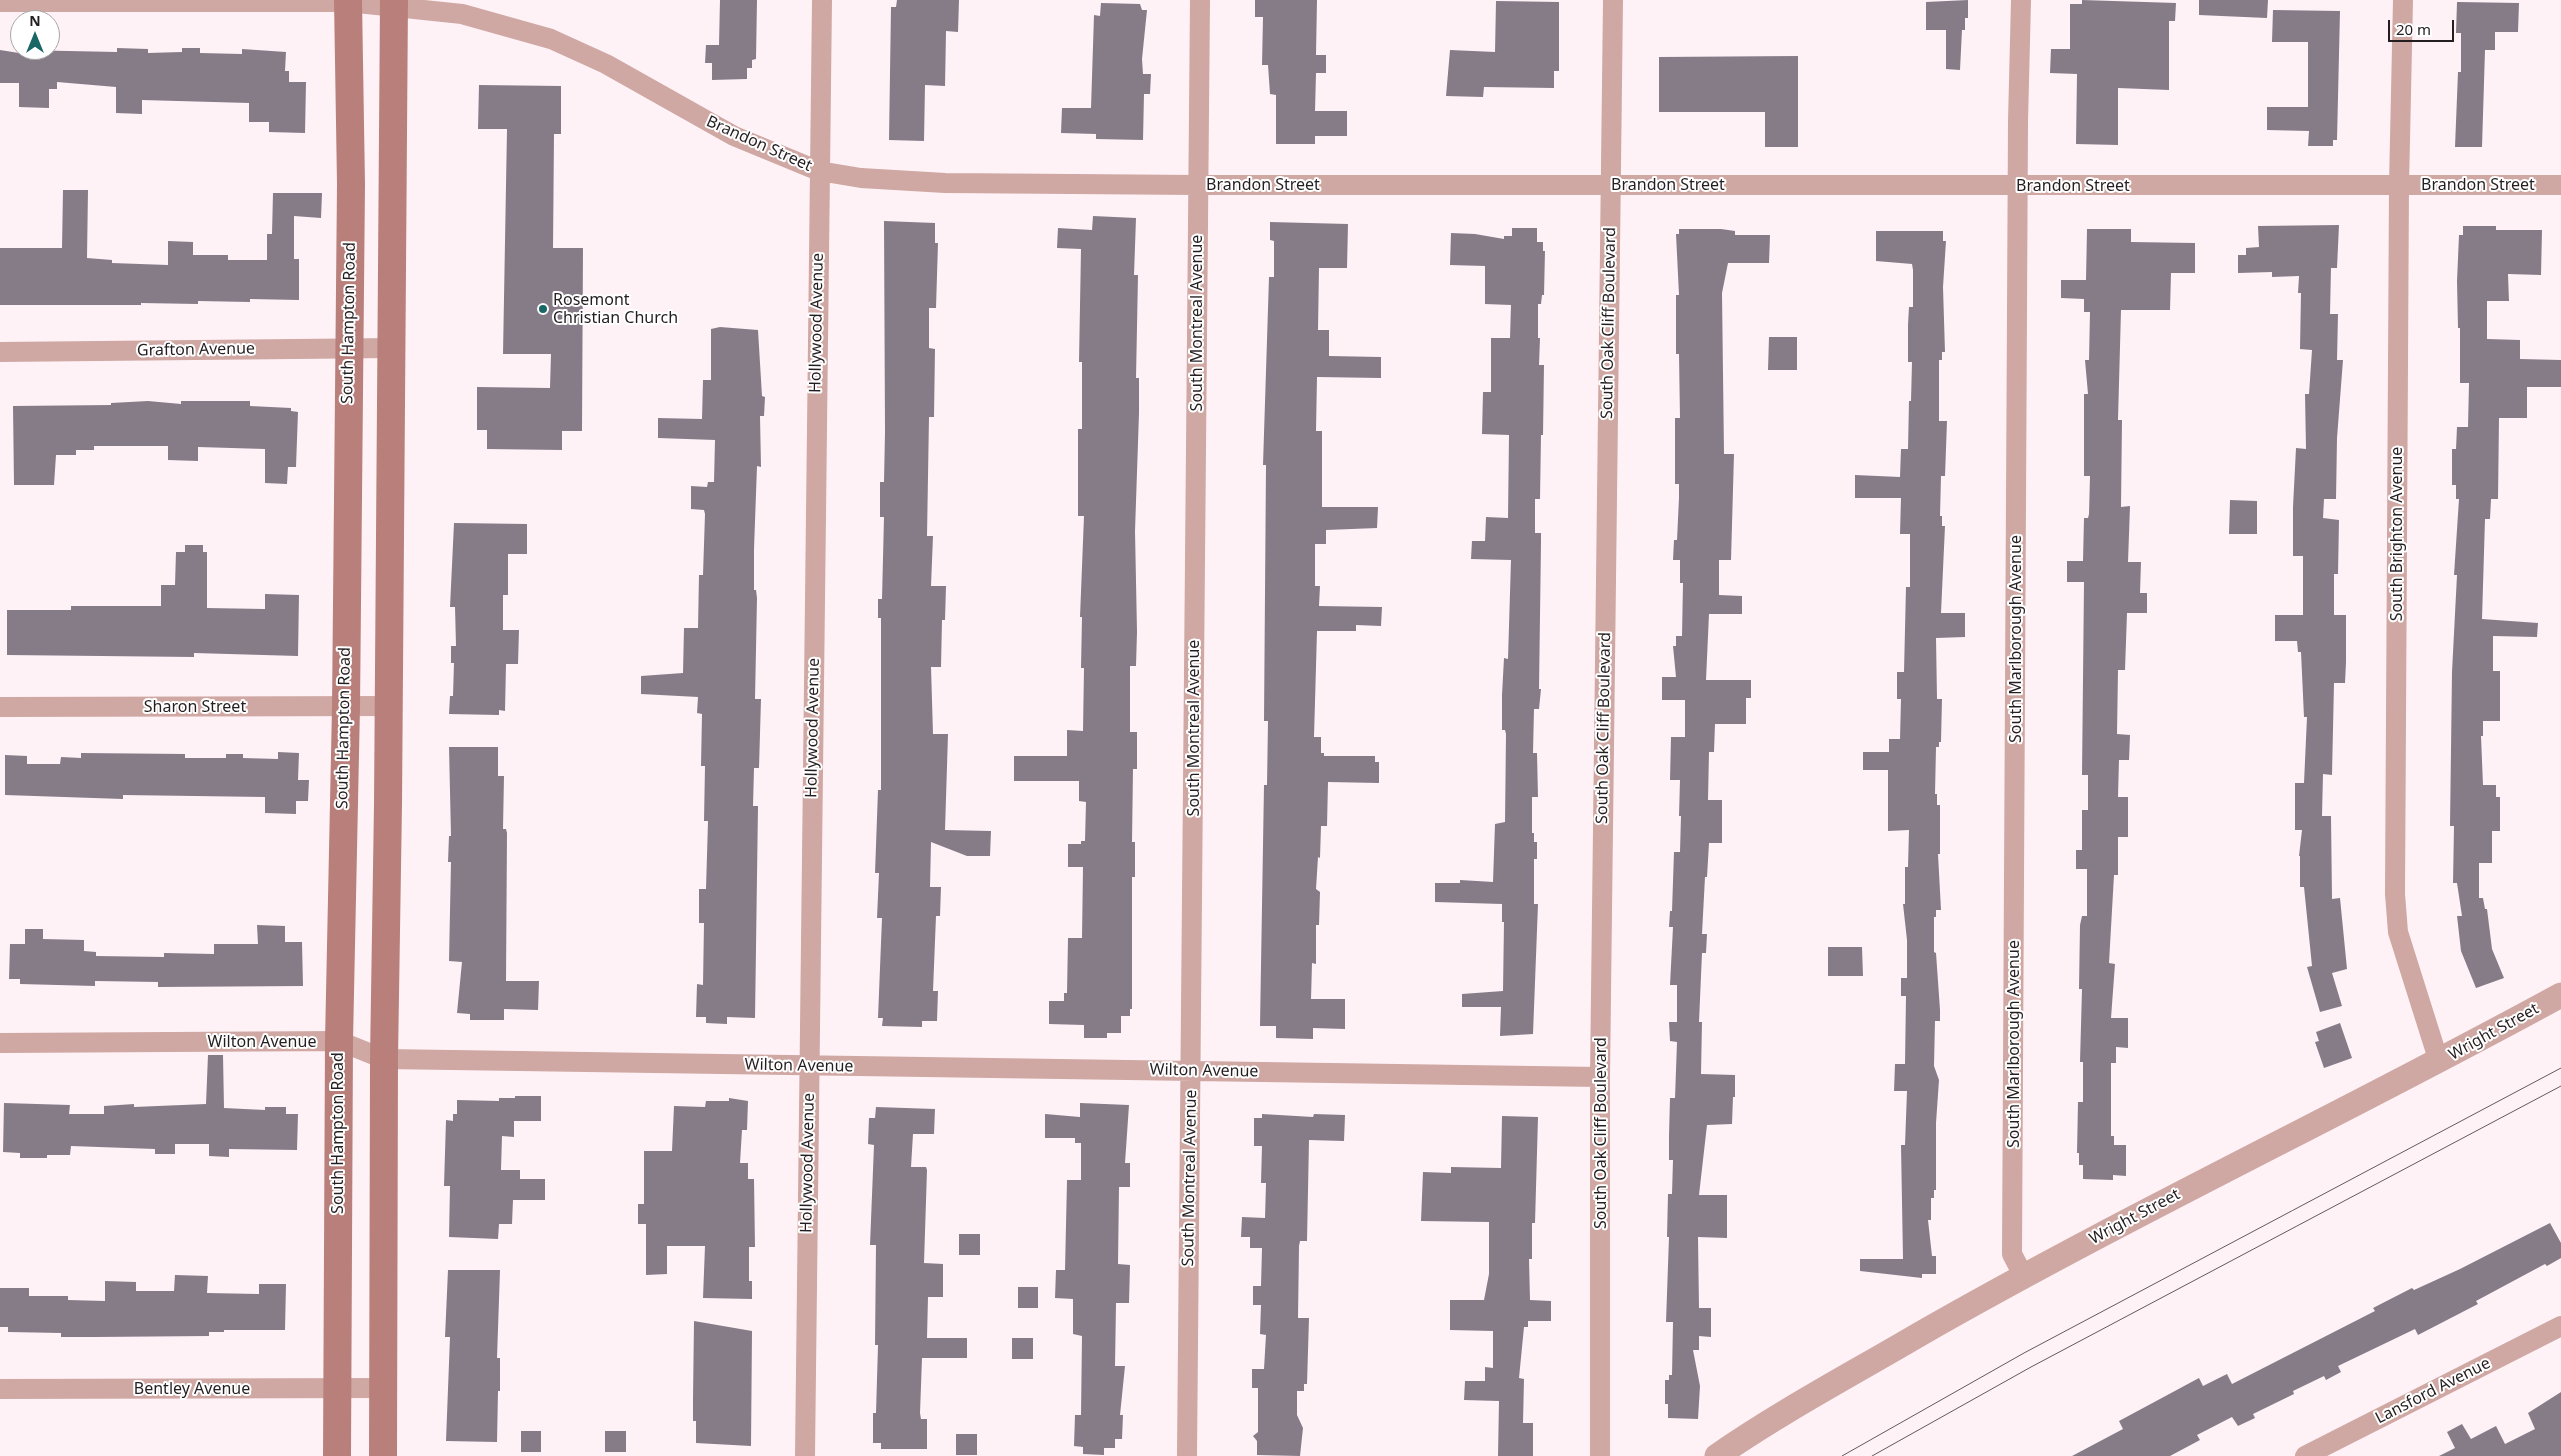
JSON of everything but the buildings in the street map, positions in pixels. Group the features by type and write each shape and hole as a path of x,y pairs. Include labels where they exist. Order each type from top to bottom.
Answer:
{"main road":[{"name":"South Hampton Road","path":"337,1456 339,1042 346,707 351,184 348,1"},
{"path":"383,1456 384,1059 389,706 394,3"}],"street":[{"name":"Hollywood Avenue","path":"804,1456 822,0"},
{"name":"South Montreal Avenue","path":"1187,1456 1200,0"},
{"name":"South Oak Cliff Boulevard","path":"1600,1456 1600,1077 1613,0"},
{"name":"South Marlborough Avenue","path":"2021,0 2018,122 2012,1254 2024,1275"},
{"name":"South Brighton Avenue","path":"2403,0 2399,186 2395,894 2398,932 2439,1062"},
{"name":"Brandon Street","path":"0,2 348,1 394,3 462,14 551,39 606,64 734,136 819,171 861,178 946,182 1198,185 2561,186"},
{"name":"Grafton Avenue","path":"0,352 392,348"},
{"name":"Sharon Street","path":"0,707 389,706"},
{"name":"Wright Street","path":"1717,1456 1826,1388 2024,1275 2439,1062 2561,995"},
{"name":"Wilton Avenue","path":"0,1043 339,1042 384,1059 1600,1077"},
{"name":"Lansford Avenue","path":"2305,1456 2561,1326"},
{"name":"Bentley Avenue","path":"0,1389 384,1388"}],"tram line":[{"path":"1842,1456 2024,1353 2561,1068"},
{"path":"1872,1456 2031,1367 2561,1086"}],"place":[{"name":"Rosemont Christian Church","path":"543,309"}]}
